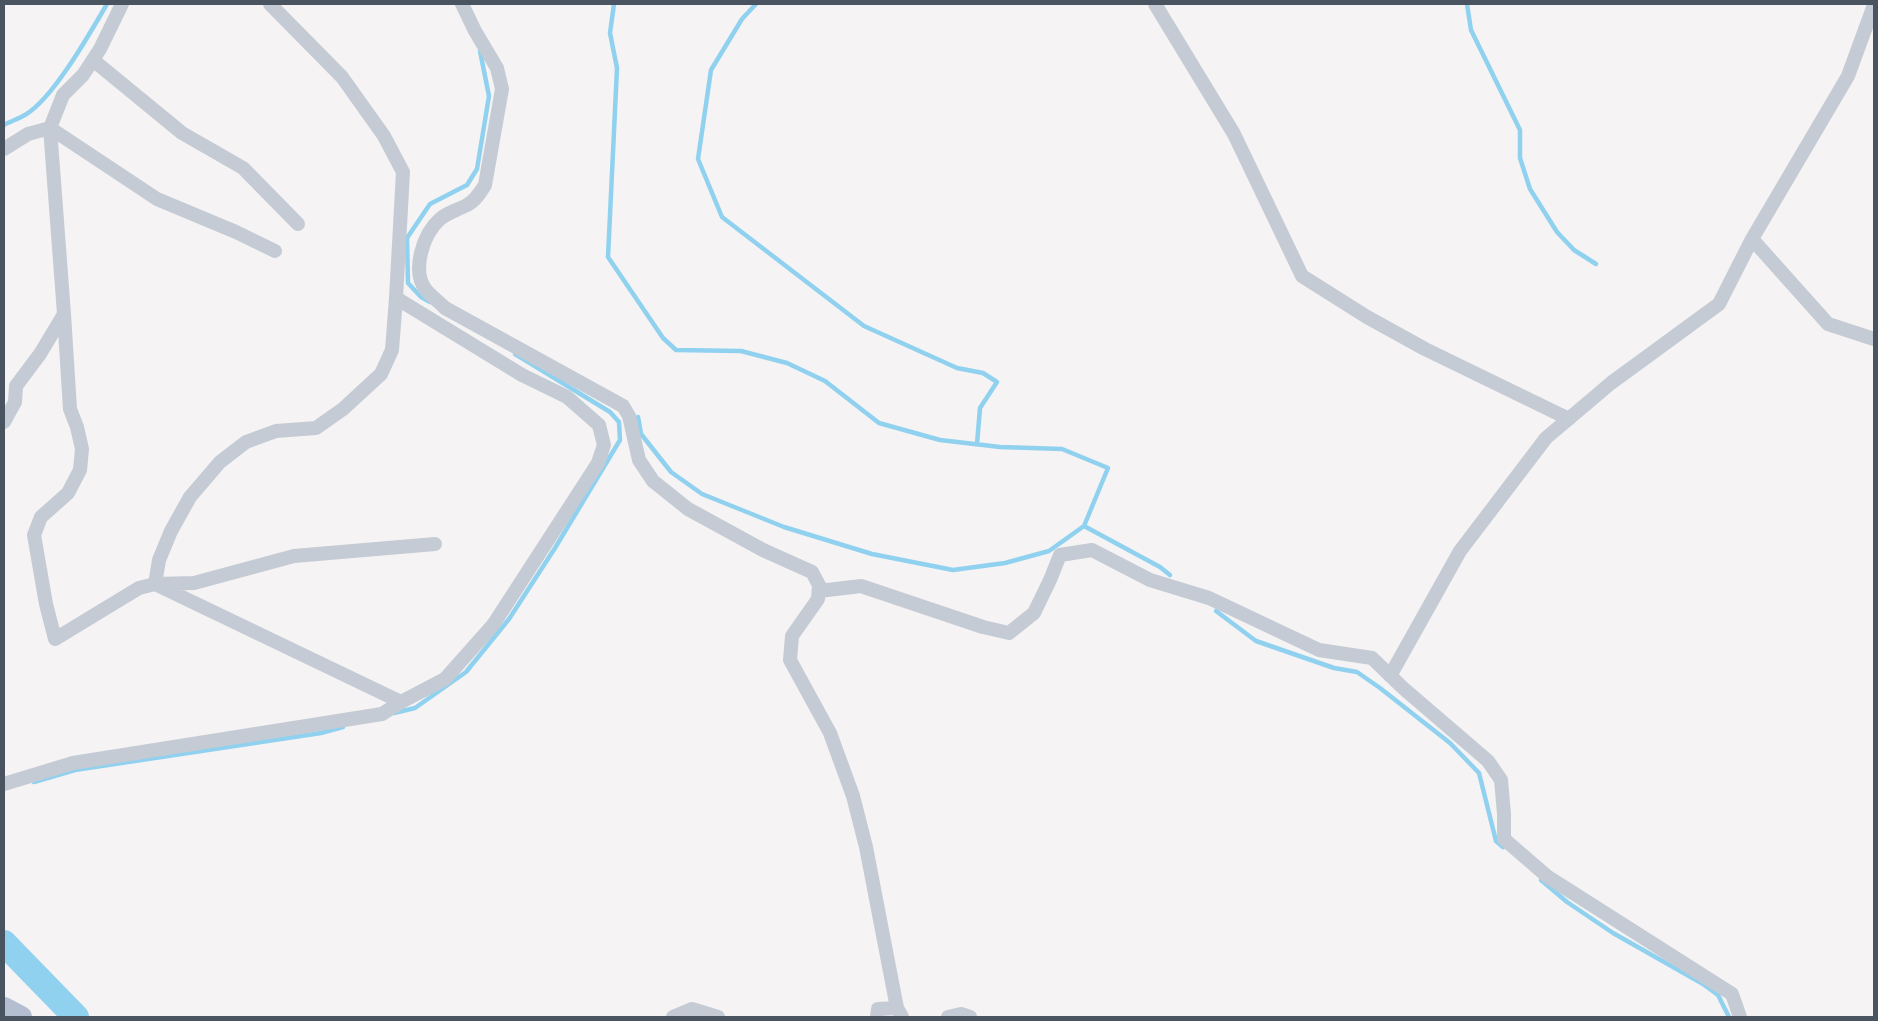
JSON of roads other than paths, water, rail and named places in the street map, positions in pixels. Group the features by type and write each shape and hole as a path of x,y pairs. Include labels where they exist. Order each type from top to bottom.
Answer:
{"main road":[{"path":"4,1008 21,1017"}],"street":[{"path":"122,4 93,60 83,75 63,95 50,128 70,409 77,427 82,449 80,470 68,493 41,517 34,535 46,604 55,639 139,588 155,584 194,583 294,556 435,544"},
{"path":"155,584 160,560 171,532 190,496 220,462 246,442 276,431 316,428 343,409 381,374 392,350 403,172 384,136 342,77 270,4"},
{"path":"462,4 475,31 497,68 502,89 484,185 468,205 450,212 430,229 421,249 419,276 424,289 445,308 623,406 629,416 639,460 653,481 688,509 763,550 812,572 819,585 818,599 792,636 790,660 830,732 853,796 866,847 899,1013 878,1009 877,1017"},
{"path":"1155,4 1234,134 1302,276 1367,317 1425,350 1568,419"},
{"path":"1390,676 1460,551 1546,438 1611,383 1719,304 1752,239 1848,76 1874,5"},
{"path":"93,60 182,134 243,168 298,224"},
{"path":"4,149 28,134 50,128 157,200 236,232 276,251"},
{"path":"1752,239 1828,324 1874,339"},
{"path":"4,784 73,763 382,714 445,679 493,625 598,463 604,445 599,425 567,397 522,375 396,298"},
{"path":"4,422 15,402 16,386 40,354 64,314"},
{"path":"819,591 861,586 983,627 1009,632 1034,613 1060,555 1092,550 1150,580 1209,598 1318,650 1372,658 1390,676 1488,761 1501,780 1504,839 1548,877 1732,994 1740,1017"},
{"path":"155,584 401,702"},
{"path":"674,1017 692,1009 718,1017"},
{"path":"948,1017 961,1014 970,1017"}],"waterway":[{"path":"4,125 25,115 47,95 70,64 107,4"},
{"path":"614,4 610,33 617,68 608,257 663,338 676,350 741,351 787,363 825,381 879,423 940,440 1000,447 1062,449 1108,468 1084,526 1049,551 1005,563 953,570 872,554 784,527 702,494 671,472 641,434 638,417"},
{"path":"756,4 742,19 711,70 698,159 722,217 864,326 957,368 983,373 997,382 980,408 977,444"},
{"path":"1467,4 1471,30 1520,130 1520,158 1530,189 1557,232 1574,250 1596,264"},
{"path":"430,302 421,297 408,283 407,238 430,204 467,185 477,169 489,96 480,51"},
{"path":"394,713 415,708 466,672 509,619 555,548 620,440 619,422 610,412 515,354"},
{"path":"1084,526 1160,567 1170,575"},
{"path":"1216,611 1256,641 1334,668 1357,672 1450,743 1479,773 1496,841 1503,847"},
{"path":"34,782 75,770 321,733 343,727"},
{"path":"1541,880 1567,902 1613,933 1703,984 1718,995 1729,1017"},
{"path":"4,943 76,1017"}]}
